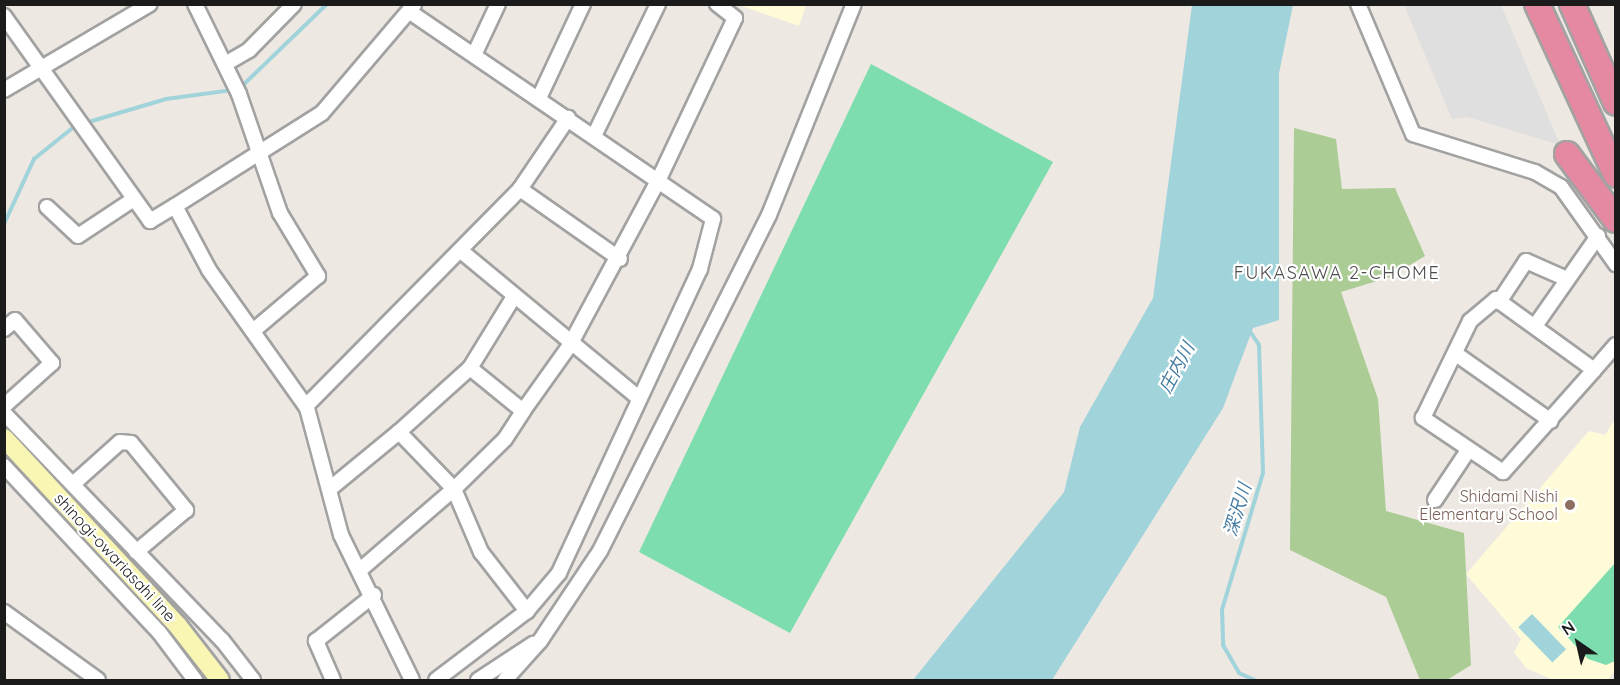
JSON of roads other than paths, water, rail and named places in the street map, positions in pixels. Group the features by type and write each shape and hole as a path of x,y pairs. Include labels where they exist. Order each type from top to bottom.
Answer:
{"highway":[{"path":"1537,4 1616,175"},
{"path":"1572,4 1616,103"},
{"path":"1567,154 1607,228"}],"main road":[{"name":"shinogi-owariasahi line","path":"4,438 178,626 220,681"}],"street":[{"path":"4,90 41,66 150,4"},
{"path":"195,4 236,89 280,213 318,276 253,331"},
{"path":"225,64 249,50 294,4"},
{"path":"474,55 498,4"},
{"path":"538,98 583,4"},
{"path":"594,136 658,4"},
{"path":"360,570 454,489 504,439 570,345 620,259 735,18 717,4"},
{"path":"505,681 540,641 600,551 769,215 854,4"},
{"path":"1358,4 1413,134 1535,172 1562,188 1607,228 1616,264"},
{"path":"4,16 150,221 322,113 412,8 474,55 712,219 700,269 559,573 527,611 436,681"},
{"path":"306,406 520,189 568,118"},
{"path":"520,189 620,259"},
{"path":"47,207 78,236 134,199"},
{"path":"175,206 209,270 306,406 332,487 341,535 374,595 412,681"},
{"path":"1535,326 1567,279 1607,228"},
{"path":"461,251 513,298 639,398"},
{"path":"1567,279 1526,261 1499,302 1470,321 1423,418 1503,472 1551,422 1616,345"},
{"path":"332,487 399,432 470,368 513,298"},
{"path":"1499,302 1594,370"},
{"path":"4,329 15,320 52,363 4,406"},
{"path":"1456,354 1551,422"},
{"path":"470,368 523,411"},
{"path":"4,413 222,640 253,681"},
{"path":"399,432 454,489 481,552 527,611"},
{"path":"74,484 120,442 131,443 186,510 136,552"},
{"path":"1435,500 1469,449"},
{"path":"6,469 159,632 195,681"},
{"path":"333,681 316,641 374,595"},
{"path":"4,612 98,681"},
{"path":"478,681 540,641"}],"water":[{"name":"庄内川","path":"1192,5 1293,5 1279,73 1279,320 1253,328 1223,408 1052,680 913,680 1064,492 1080,427 1153,298"},
{"path":"1532,614 1566,649 1552,662 1518,627"}],"waterway":[{"path":"240,88 327,4"},
{"path":"4,224 34,159 75,126 166,99 233,90"},
{"name":"深沢川","path":"1251,333 1259,345 1263,473 1222,610 1223,645 1239,673 1254,680"}],"place":[{"name":"Shidami Nishi Elementary School","path":"1570,505"}],"district":[{"name":"FUKASAWA 2-CHOME","path":"1337,273"}]}
